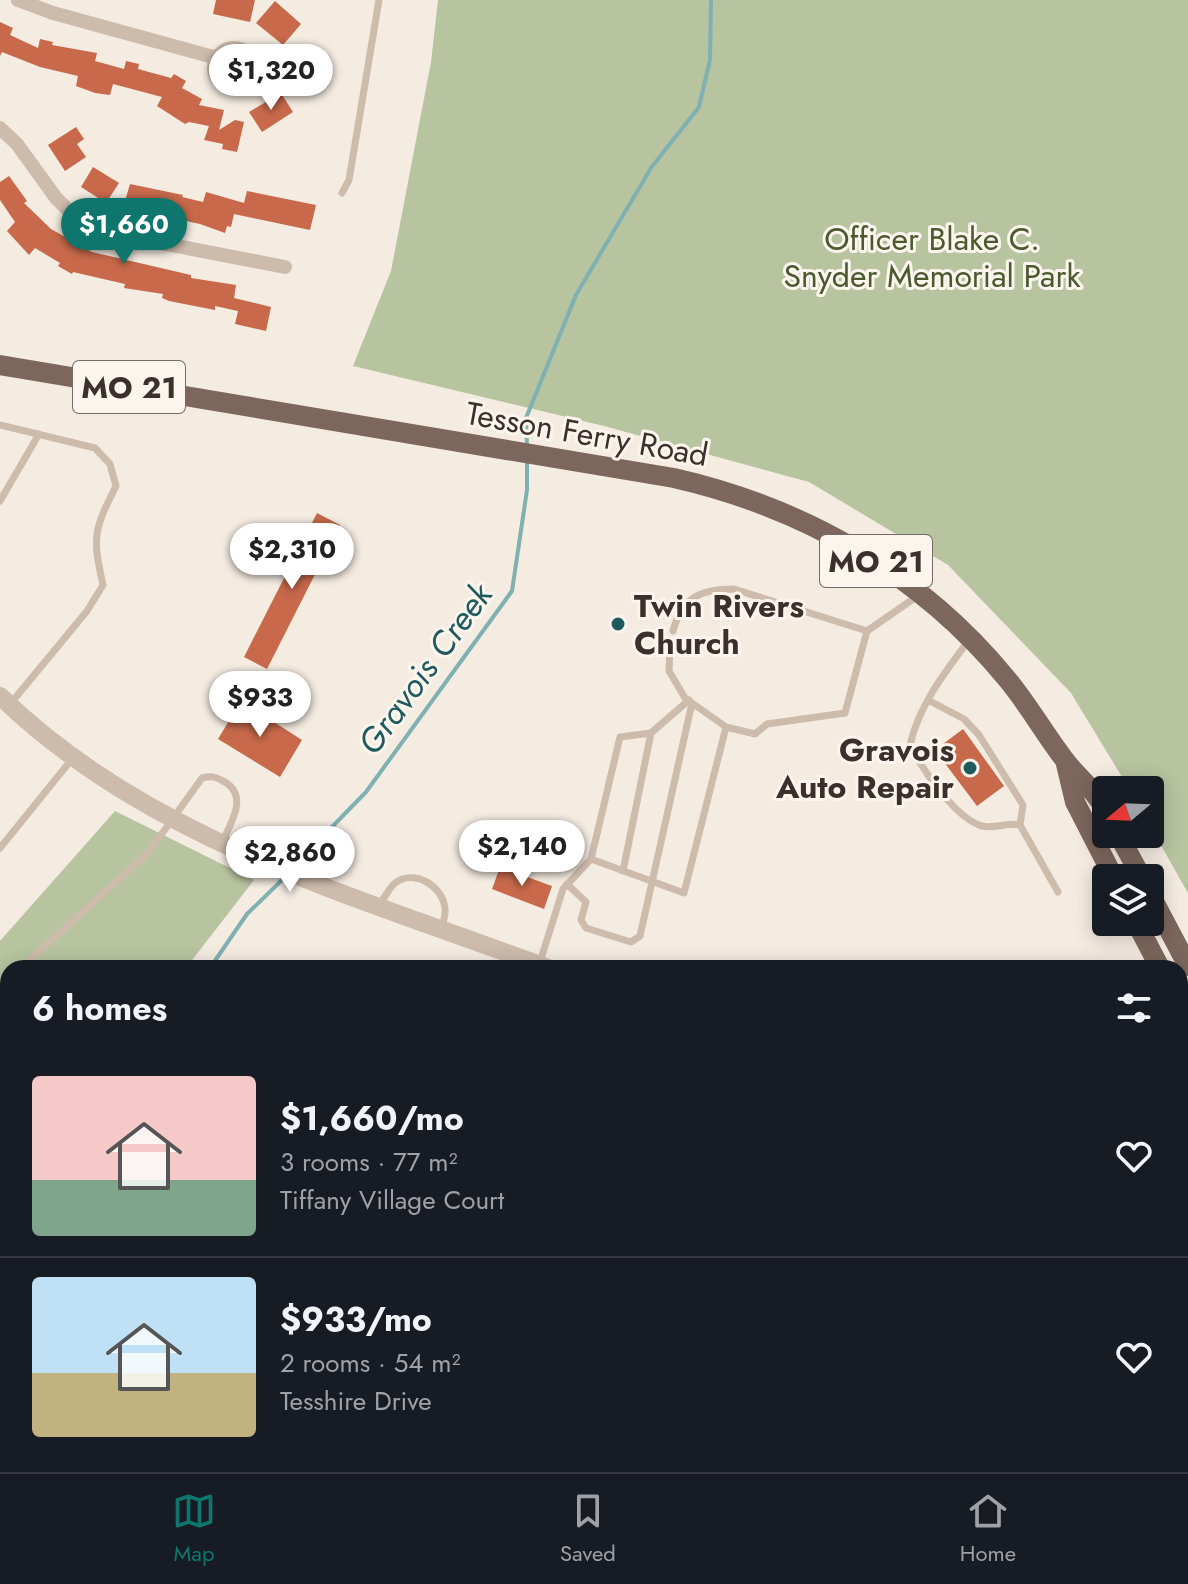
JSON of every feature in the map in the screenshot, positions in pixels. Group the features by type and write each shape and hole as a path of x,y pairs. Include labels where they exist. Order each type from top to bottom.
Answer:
{"main road":[{"name":"Tesson Ferry Road","path":"0,365 618,467 712,487 785,512 843,541 921,593 970,638 1027,705 1065,760 1092,787"},
{"name":"Tesson Ferry Road","path":"1065,760 1075,802 1107,864"},
{"path":"1164,921 1185,960"},
{"path":"1143,936 1156,960"}],"street":[{"path":"18,0 53,13 217,58"},
{"path":"0,128 17,144 56,198 75,217 125,236 285,267"},
{"path":"3,706 73,758 140,802 221,844 527,960"}],"lane":[{"path":"342,193 349,180 379,0"},
{"path":"0,425 95,448 110,464 116,486 96,525 96,554 103,585 87,611 3,706"},
{"path":"0,501 39,434"},
{"path":"673,631 677,616 691,599 711,589 734,589 867,631"},
{"path":"670,645 669,671 689,700 726,727 755,734 767,724 845,713 867,631 921,593"},
{"path":"970,638 939,680 910,745 916,757 967,819 996,827 1010,823 1020,825"},
{"path":"545,960 563,889 591,859 620,737 651,733 689,700"},
{"path":"567,884 586,902 581,920 586,928 631,942 640,936 689,700"},
{"path":"928,700 964,719 979,735 1023,805 1020,825 1058,892"},
{"path":"591,859 684,893 726,727"},
{"path":"623,871 651,733"},
{"path":"0,848 73,758"},
{"path":"30,960 148,853 202,778 216,777 235,790 237,806 221,844"},
{"path":"379,905 394,883 422,878 438,891 445,908 442,928"}],"green space":[{"name":"Officer Blake C. Snyder Memorial Park","path":"438,0 1188,0 1188,893 1162,848 1164,776 1121,776 1071,693 948,565 809,482 604,426 353,366 391,271 431,62"},
{"path":"115,811 254,880 192,960 0,960 0,941"}],"building":[{"path":"216,0 255,0 250,22 213,14"},
{"path":"275,1 301,24 283,45 256,23"},
{"path":"0,22 13,28 10,35 38,48 40,39 53,42 52,45 97,53 95,61 124,69 126,61 139,64 138,69 171,78 174,74 186,81 182,88 202,99 199,105 224,110 219,130 235,120 244,122 237,152 222,149 223,144 204,140 209,126 185,124 157,106 162,97 113,84 110,95 95,93 76,86 78,76 40,67 2,52 0,56"},
{"path":"293,50 314,54 307,91 280,85 283,70 288,71"},
{"path":"281,93 293,112 262,132 249,112"},
{"path":"76,127 84,139 77,144 86,157 65,171 48,145"},
{"path":"93,167 119,183 106,203 81,187"},
{"path":"9,176 27,201 24,203 51,229 92,252 191,275 191,278 236,285 234,298 271,307 266,331 235,324 238,311 169,301 162,298 163,294 124,288 125,284 72,274 35,248 29,255 7,231 15,222 0,200 0,182"},
{"path":"130,184 203,202 206,192 244,203 247,191 316,205 310,230 234,214 231,227 227,226 225,233 200,224 123,208"},
{"path":"317,513 340,525 267,669 244,657"},
{"path":"241,701 302,740 280,777 218,739"},
{"name":"Gravois Auto Repair","path":"963,729 1004,786 977,806 935,750"},
{"path":"500,867 552,886 544,909 492,889"}],"waterway":[{"name":"Gravois Creek","path":"527,446 526,418 576,295 651,168 699,107 710,60 711,0"},
{"name":"Gravois Creek","path":"292,868 366,792 512,591 527,490 527,459"},
{"name":"Gravois Creek","path":"215,960 247,914 284,878"}],"place":[{"name":"Twin Rivers Church","path":"618,624"},
{"name":"Gravois Auto Repair","path":"970,768"}]}
